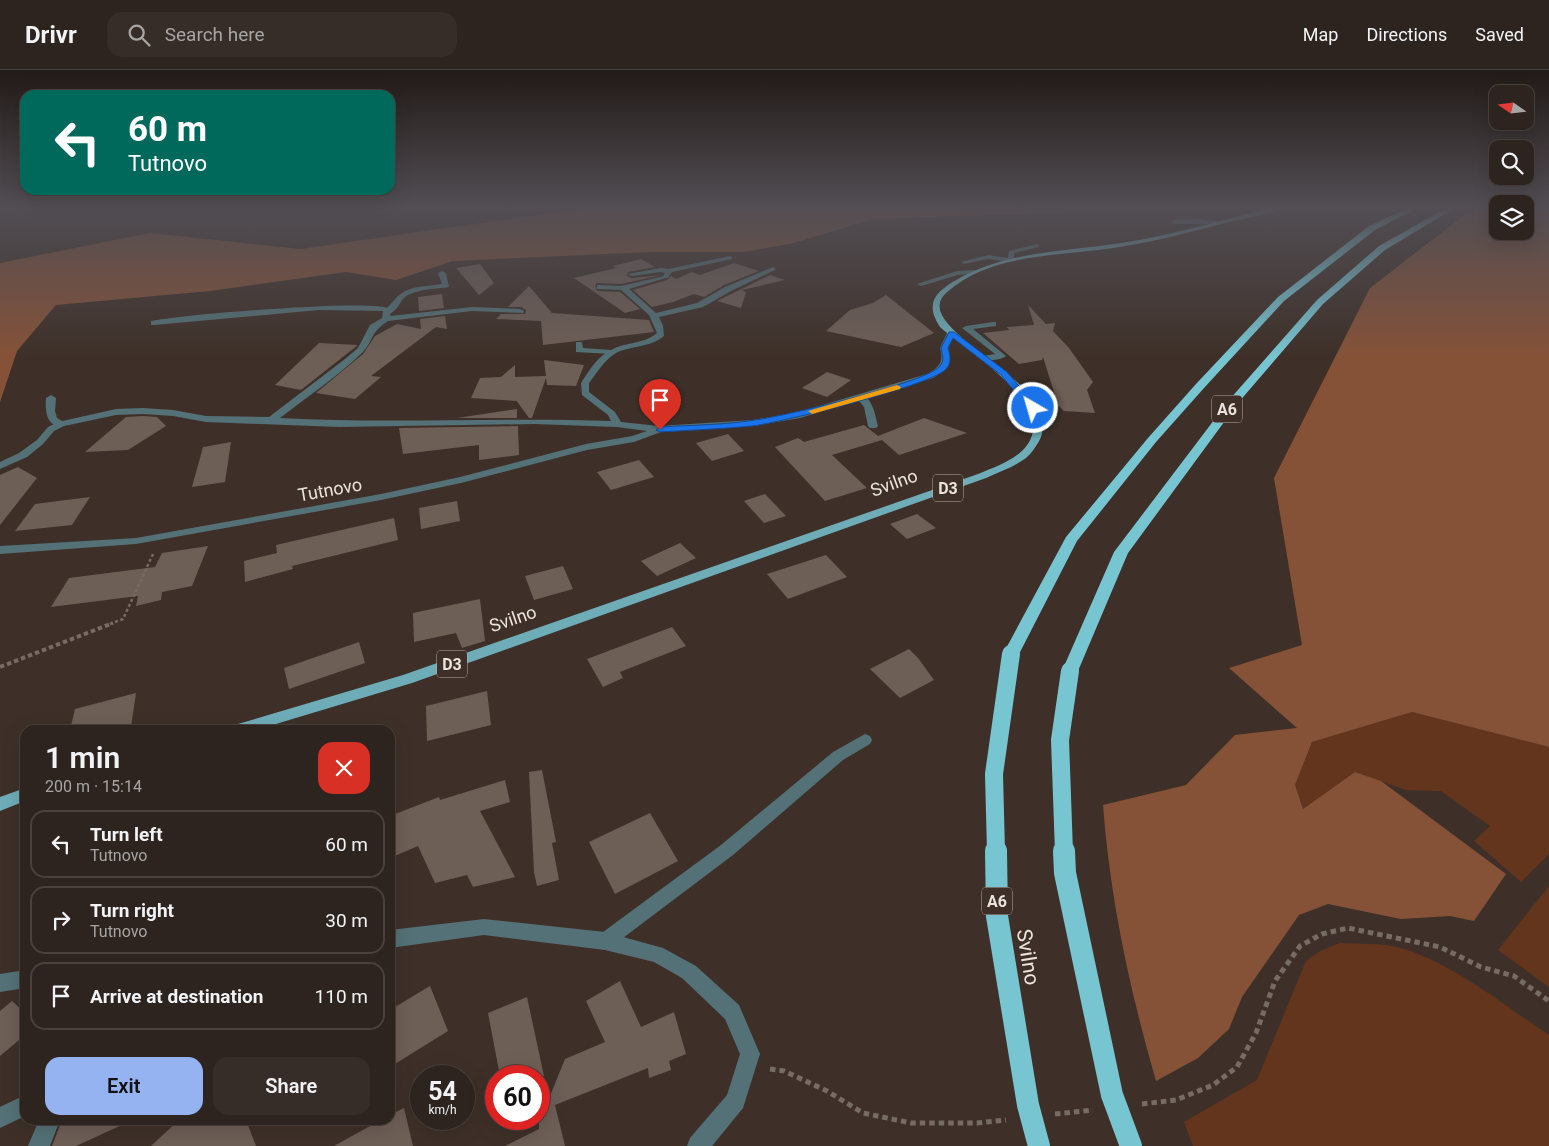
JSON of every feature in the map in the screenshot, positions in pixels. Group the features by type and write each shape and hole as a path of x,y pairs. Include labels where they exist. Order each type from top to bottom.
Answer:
{"highway":[{"name":"Svilno","path":"1039,1146 1028,1105 997,916 994,774 1011,654 1071,540 1152,440 1282,299 1336,256"},
{"name":"A6","path":"1131,1146 1112,1095 1065,873 1060,740 1070,672 1121,552 1234,401 1320,302 1373,256"}],"main road":[{"name":"Svilno","path":"254,725 416,676 935,493 1009,464 1028,451 1037,440 1038,420 1033,408 1020,390 986,358 944,326 936,312 936,307 939,298 949,288 975,272 1010,260 1040,256"},
{"path":"0,804 20,796"}],"street":[{"path":"964,262 987,256"},
{"path":"989,256 1010,260 1010,256"},
{"path":"600,287 624,288 668,273 730,258"},
{"path":"655,316 700,305 728,289 774,269"},
{"path":"632,274 660,270 668,273"},
{"path":"921,284 957,273 975,272"},
{"path":"271,420 361,349 373,327 396,306 400,298 406,293 446,285 442,273"},
{"path":"579,344 579,350 611,352 655,340 661,334 655,316 624,288"},
{"path":"154,323 319,308 368,307 387,310 386,315"},
{"path":"386,315 472,308 520,311"},
{"path":"986,358 1002,356 966,328 994,324"},
{"name":"Tutnovo","path":"0,466 23,455 40,442 51,429 61,424 116,412 143,411 173,413 206,419 339,424 534,421 617,424 660,430 753,423 779,419 915,382 930,376 944,368 947,358 944,348 952,333"},
{"path":"611,352 585,383 584,388 585,393 612,414 617,424"},
{"path":"861,397 869,408 873,426"},
{"path":"51,398 50,415 53,420 61,424"},
{"name":"Tutnovo","path":"0,550 136,541 196,532 452,482 586,447 634,439 660,430"},
{"path":"604,941 727,850 838,756 865,740"},
{"path":"395,938 484,927 604,941 657,954 689,972 732,1012 750,1054 736,1101 698,1146"},
{"path":"0,983 20,980"},
{"path":"0,1118 20,1108"},
{"path":"39,1146 48,1125"}],"path":[{"path":"0,667 123,619 157,545"},
{"path":"1138,1105 1176,1100 1214,1085 1237,1068 1256,1033 1275,981 1300,946 1322,934 1348,928 1440,947 1481,967 1514,976 1549,1001"},
{"path":"747,1066 784,1071 827,1091 863,1113 911,1123 977,1123 1015,1119"},
{"path":"1053,1114 1100,1109"}],"shaded area":[{"path":"34,256 557,256 453,261 396,280 346,272 210,291 56,305 17,351 0,402 0,263"},
{"path":"1411,256 1549,256 1549,747 1412,712 1312,742 1295,785 1303,809 1355,772 1381,781 1506,874 1474,921 1450,916 1401,919 1328,904 1299,915 1242,997 1229,1029 1198,1058 1156,1081 1122,944 1106,840 1103,805 1186,785 1235,735 1297,728 1229,668 1302,645 1274,478 1370,288"},
{"path":"1412,712 1549,747 1549,854 1521,882 1474,841 1490,826 1441,791 1406,790 1355,772 1303,809 1295,785 1312,742"},
{"path":"1549,886 1549,987 1498,950"},
{"path":"1340,943 1376,944 1397,947 1417,953 1476,985 1549,1035 1549,1146 1193,1146 1184,1122 1257,1080 1306,961 1320,951"}],"building":[{"path":"641,259 655,267 628,272 627,276 632,278 662,275 621,284 597,283 595,285 597,291 620,292 640,309 625,313 574,278 616,268 613,266"},
{"path":"734,263 759,271 724,285 704,297 694,294 652,307 633,290 667,280 671,276 676,279 692,272 700,275"},
{"path":"480,264 494,283 479,295 456,268"},
{"path":"770,275 785,280 742,290 746,292 741,308 717,301"},
{"path":"529,286 552,313 649,320 654,332 543,345 541,321 496,319 501,314 525,314 526,310 521,307 508,307"},
{"path":"442,294 444,308 419,311 418,297"},
{"path":"886,295 934,333 901,347 826,331 850,310 873,303"},
{"path":"1028,305 1046,324 1055,323 1053,331 1069,348 1093,382 1087,390 1095,413 1064,411 1058,405 1043,357 1042,360 1019,364 983,333 1009,330 1007,327 1034,325"},
{"path":"445,316 447,329 436,327 371,376 381,377 355,399 316,393 363,354 375,336 397,324 421,329 420,319"},
{"path":"319,343 358,345 301,390 275,385"},
{"path":"544,360 584,365 576,386 547,385 546,378 532,418 529,418 517,401 471,398 480,378 501,377 515,365 515,377 546,376"},
{"path":"827,372 851,380 827,397 802,388"},
{"path":"517,409 517,418 457,418"},
{"path":"126,417 157,417 166,426 128,450 85,452"},
{"path":"924,418 967,433 899,455 882,440 832,455 867,488 825,501 775,447 798,438 804,442 864,425 878,436"},
{"path":"518,426 519,455 479,460 479,445 403,454 399,428"},
{"path":"728,434 744,451 712,461 696,443"},
{"path":"231,442 225,482 192,487 203,447"},
{"path":"639,460 654,477 611,490 597,472"},
{"path":"18,467 37,478 0,525 0,475"},
{"path":"765,494 786,516 764,523 744,501"},
{"path":"90,497 72,525 15,531 35,504"},
{"path":"457,501 460,521 421,529 419,508"},
{"path":"917,514 936,528 907,539 890,524"},
{"path":"394,518 398,540 292,566 293,569 245,582 244,561 277,553 276,545"},
{"path":"680,543 696,558 657,576 641,561"},
{"path":"208,546 192,586 162,592 161,600 136,606 138,596 51,607 69,578 155,567 162,553"},
{"path":"826,555 847,577 788,599 767,574"},
{"path":"563,566 573,589 534,600 525,576"},
{"path":"480,599 485,641 462,648 456,633 414,642 413,613"},
{"path":"672,627 686,646 620,672 623,678 603,687 587,659"},
{"path":"359,642 365,663 289,689 284,668"},
{"path":"909,649 934,680 900,698 870,669"},
{"path":"487,691 491,725 427,741 426,706"},
{"path":"136,693 131,725 71,725 75,709"},
{"path":"542,770 556,842 552,843 559,880 537,886 534,872 529,772"},
{"path":"505,780 510,802 480,811 515,877 473,887 467,875 435,883 418,846 395,856 395,814 439,797 440,800"},
{"path":"650,813 678,861 615,894 589,842"},
{"path":"620,981 641,1027 674,1012 686,1054 669,1061 671,1070 649,1078 648,1068 555,1105 565,1146 505,1146 537,1130 550,1130 550,1096 565,1059 605,1042 586,1001"},
{"path":"430,986 448,1031 395,1064 395,1007"},
{"path":"527,997 542,1065 498,1065 488,1013"},
{"path":"12,1001 20,1008 20,1039 0,1056 0,1011"},
{"path":"404,1108 413,1146 334,1146 372,1125 395,1125 395,1112"},
{"path":"60,1125 122,1125 76,1146 52,1146"},
{"path":"174,1125 248,1125 256,1146 151,1146"}],"slow traffic":[{"path":"812,411 897,387"}],"route":[{"path":"660,430 753,423 779,419 800,415 908,384 930,376 944,368 947,358 944,348 952,333 1004,374 1020,390 1033,408"}]}
